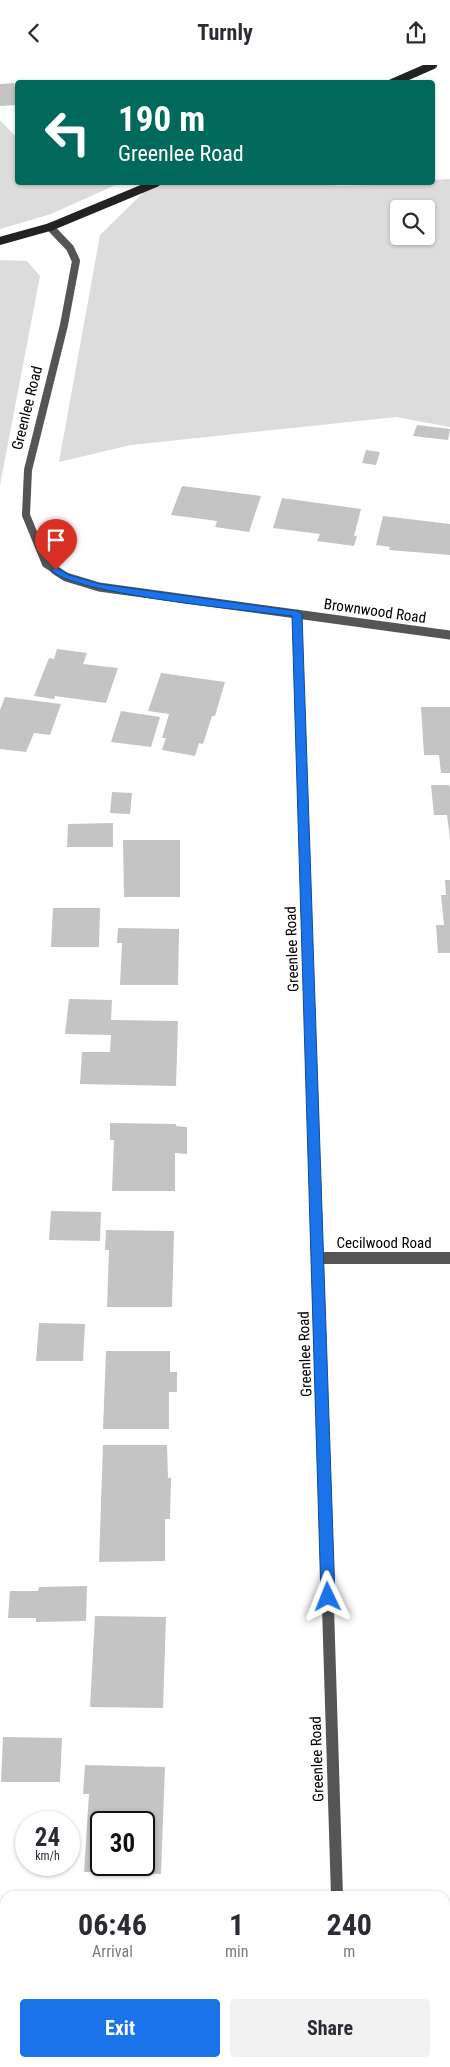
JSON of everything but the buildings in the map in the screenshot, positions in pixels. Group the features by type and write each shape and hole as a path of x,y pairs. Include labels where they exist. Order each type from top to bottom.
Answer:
{"street":[{"path":"399,80 434,65"},
{"path":"0,241 50,227 151,185"},
{"name":"Greenlee Road","path":"50,227 70,247 76,261 68,309 28,469 26,515 36,546 46,564 66,577 99,587 297,614 337,1891"},
{"name":"Brownwood Road","path":"297,614 450,635"},
{"name":"Cecilwood Road","path":"318,1258 450,1258"}],"shaded area":[{"path":"0,120 15,136 15,185 116,185 51,214 0,229"},
{"path":"450,179 450,427 396,417 131,445 59,462 100,235 148,188 159,185 435,185 435,180"},
{"path":"0,260 27,261 40,276 0,485"}],"route":[{"path":"56,570 66,577 99,587 297,614 328,1597"}]}
